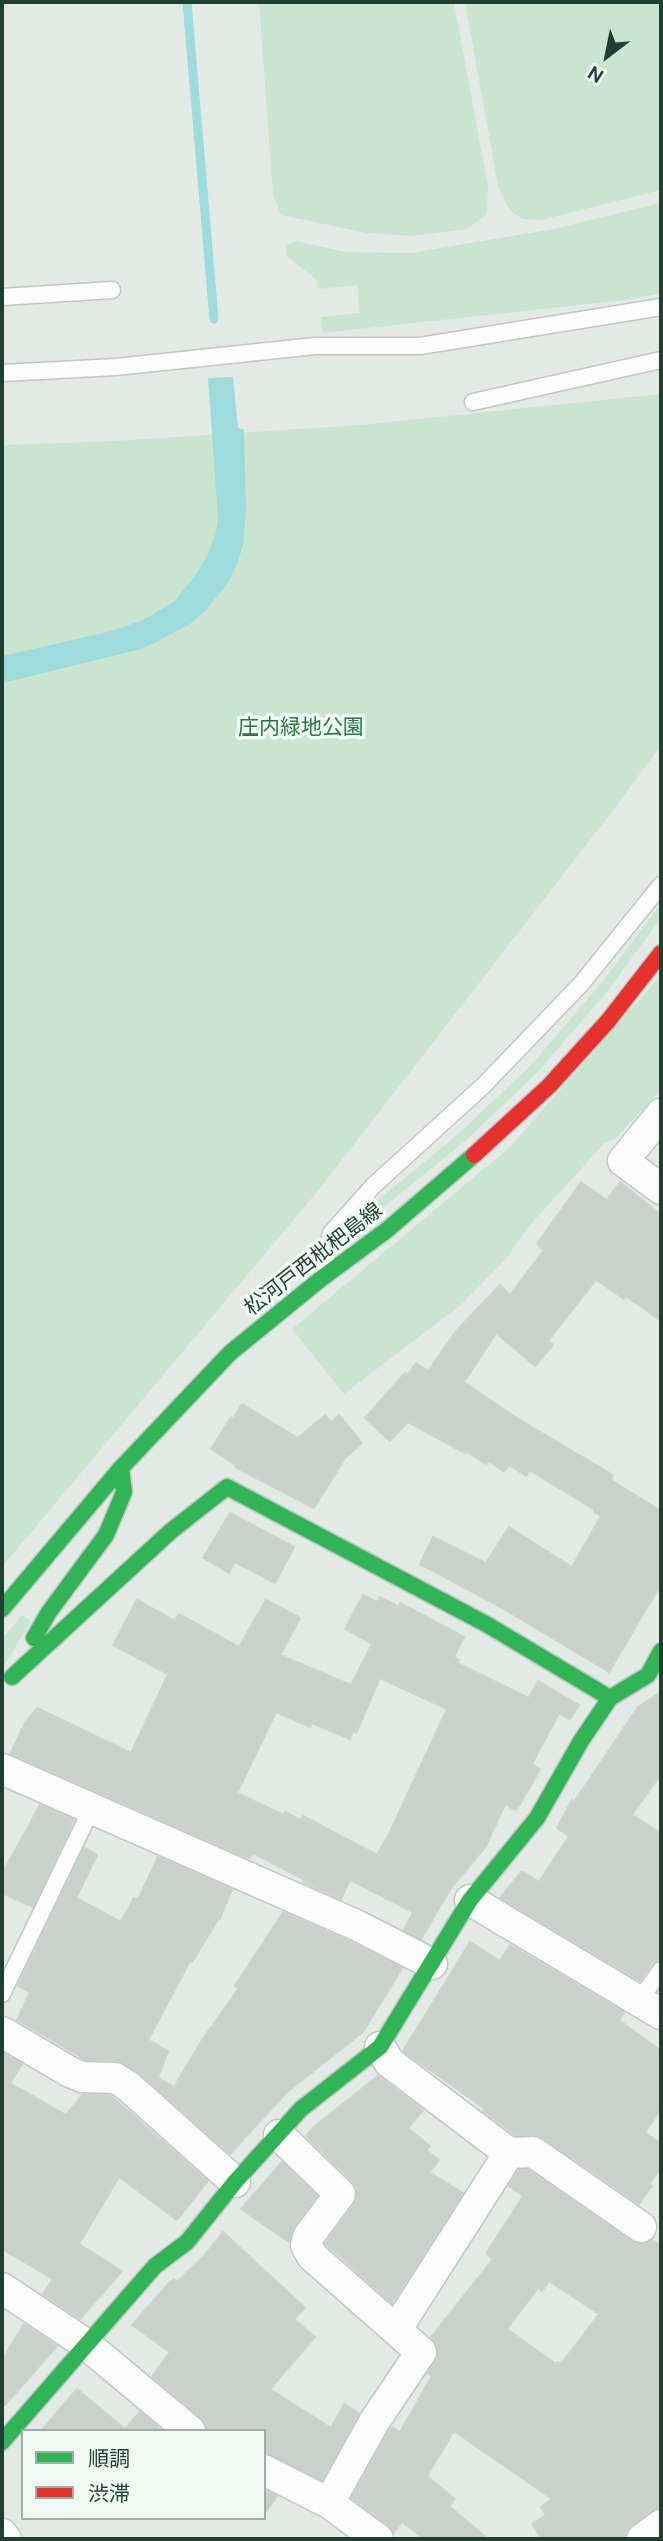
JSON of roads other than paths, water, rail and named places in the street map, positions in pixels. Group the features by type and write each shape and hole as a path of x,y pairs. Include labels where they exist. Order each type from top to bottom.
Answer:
{"street":[{"name":"松河戸西枇杷島線","path":"2,1609 121,1468 230,1353 321,1278 387,1230 456,1172 549,1086 608,1021 661,953"},
{"path":"661,1114 623,1161 661,1189"},
{"path":"2,1695 49,1612 106,1535 124,1492 121,1468"},
{"path":"12,1677 171,1531 227,1487 486,1624 610,1698"},
{"path":"2,2442 155,2266 187,2242 235,2182 301,2109 380,2048 470,1900 537,1818 581,1741 610,1698 655,1680 661,1651"},
{"path":"2,1769 332,1914 432,1964"},
{"path":"470,1900 650,2008"},
{"path":"2,2032 82,2077 115,2078 235,2182"},
{"path":"380,2048 389,2062 509,2153 533,2152 641,2227"},
{"path":"279,2134 340,2194 307,2237 306,2245 312,2256 421,2352 374,2422 329,2503"},
{"path":"396,2330 509,2153"},
{"path":"2,2288 87,2345 188,2429"},
{"path":"266,2471 329,2503 378,2539"},
{"path":"642,2539 661,2525"},
{"path":"2,2534 6,2539"}],"lane":[{"path":"2,297 112,290"},
{"path":"2,373 116,367 315,346 420,346 661,307"},
{"path":"473,402 661,360"},
{"path":"321,1278 331,1233 373,1186 483,1086 581,984 661,885"},
{"path":"2,1994 91,1810"},
{"path":"650,2008 661,1970"}],"water":[{"path":"233,377 238,428 244,430 246,512 243,545 228,582 207,609 189,625 142,649 2,683 2,656 112,631 145,619 175,601 193,578 207,556 216,533 218,517 208,378"}],"waterway":[{"path":"187,2 214,319"}],"park label":[{"name":"庄内緑地公園","path":"301,728"}]}
